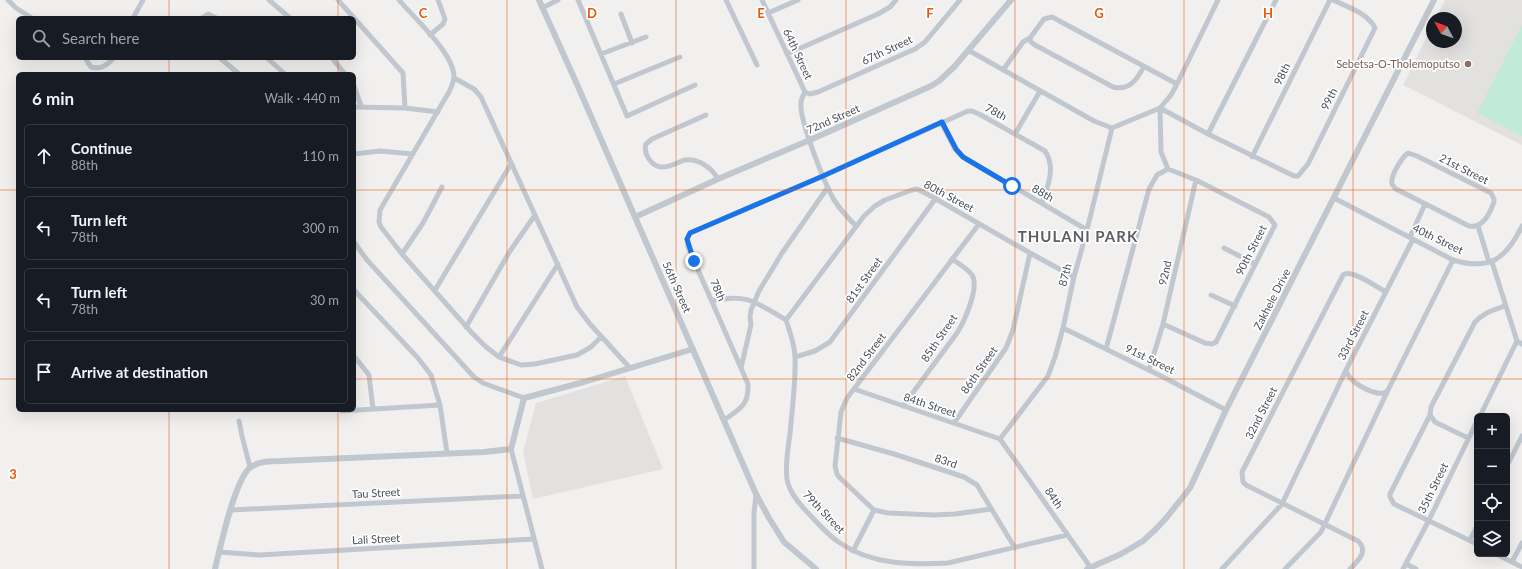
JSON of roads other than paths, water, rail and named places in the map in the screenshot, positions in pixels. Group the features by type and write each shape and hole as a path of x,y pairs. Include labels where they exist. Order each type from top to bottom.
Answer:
{"street":[{"path":"8,0 16,8 29,16"},
{"path":"134,16 143,0"},
{"path":"268,0 288,16"},
{"path":"338,0 352,16"},
{"path":"399,0 448,57 452,65 454,78 450,91 380,210 379,217 381,227 402,254 466,327 485,346 499,357 521,365 535,364 577,354 591,347 600,340 601,337"},
{"path":"430,35 441,26 445,19 438,0"},
{"name":"56th Street","path":"539,0 756,494 784,542 816,569"},
{"path":"542,8 558,0"},
{"path":"578,0 627,116 695,85"},
{"path":"726,0 757,64"},
{"name":"64th Street","path":"762,0 805,92 800,105 802,116 823,176 844,214 856,226"},
{"path":"768,13 798,0"},
{"path":"787,54 878,14 890,7 896,0"},
{"name":"67th Street","path":"805,92 810,94 818,92 918,47 925,42 960,0"},
{"name":"72nd Street","path":"634,217 931,86 939,81 954,67 1011,0"},
{"path":"968,50 1094,121 1112,128 1160,108 1171,95 1218,0"},
{"path":"1208,134 1276,0"},
{"name":"98th","path":"1252,156 1330,0"},
{"name":"99th","path":"1252,156 1294,176 1298,176 1306,167 1375,28 1372,22 1365,16 1333,0"},
{"name":"Zakhele Drive","path":"1089,568 1132,548 1156,529 1190,488 1226,410 1434,0"},
{"path":"621,14 632,43"},
{"path":"1003,70 1023,42 1030,38 1044,19 1052,17 1177,84"},
{"path":"356,20 403,72 405,108"},
{"path":"601,54 646,37"},
{"path":"1030,38 1031,42 1113,87 1118,88 1128,86 1137,78 1144,66"},
{"path":"614,84 680,57"},
{"path":"86,60 91,67 97,69 107,65 112,60"},
{"path":"222,60 237,72"},
{"path":"269,60 283,72"},
{"path":"334,60 343,72"},
{"path":"454,78 474,89 481,96 577,307 601,337 630,368"},
{"path":"1016,134 1040,91"},
{"path":"356,92 361,106"},
{"path":"356,107 405,108 438,112"},
{"path":"1160,108 1252,156"},
{"path":"1106,349 1149,189 1157,175 1168,169 1161,152 1160,108"},
{"name":"78th","path":"724,420 744,406 747,398 748,384 688,247 688,235 959,114 972,111 1040,147 1048,156 1051,165 1042,203"},
{"path":"706,115 652,139 646,144 646,152 651,161 657,166 664,167 685,160 690,160 708,167 718,179"},
{"name":"88th","path":"942,122 956,149 963,157 1087,230"},
{"name":"87th","path":"1000,439 1048,376 1055,357 1112,128"},
{"path":"356,154 380,151 413,154"},
{"name":"21st Street","path":"1408,153 1417,156 1491,194 1494,199 1493,205 1486,220 1474,227 1469,226 1425,204 1396,190 1392,184 1392,178 1403,156 1408,153"},
{"path":"435,290 511,164"},
{"name":"90th Street","path":"1163,324 1205,343 1214,344 1218,339 1274,229 1274,222 1270,217 1196,180 1168,169"},
{"name":"92nd","path":"1149,370 1163,324 1196,180"},
{"path":"402,254 420,228 442,187"},
{"path":"741,369 751,325 750,317 754,302 765,279 828,187"},
{"name":"80th Street","path":"786,320 856,226 875,206 896,195 917,189 936,198 1030,254 1074,277"},
{"name":"81st Street","path":"796,357 815,351 830,342 936,198"},
{"name":"40th Street","path":"1334,198 1453,260 1468,265 1490,262 1498,258 1509,250 1522,226"},
{"name":"33rd Street","path":"1388,390 1384,393 1375,393 1352,381 1347,375 1346,370 1386,292 1425,204"},
{"path":"466,327 510,251 535,214"},
{"name":"82nd Street","path":"874,510 837,474 835,466 841,412 854,389 979,224"},
{"path":"1478,226 1505,306 1519,342 1482,413"},
{"path":"356,245 367,260 474,377 483,383 524,398 630,368 693,348"},
{"path":"1224,248 1255,264"},
{"name":"86th Street","path":"954,423 1006,348 1013,330 1030,254"},
{"name":"85th Street","path":"903,406 957,333 963,324 969,308 974,289 974,278 969,271 952,259"},
{"path":"1285,569 1317,536 1325,524 1388,390 1453,260"},
{"path":"499,357 558,264"},
{"name":"32nd Street","path":"1350,569 1364,550 1358,541 1246,485 1243,482 1242,477 1246,464 1343,275 1350,273 1386,292"},
{"path":"356,292 413,352 434,381 440,405 447,453"},
{"path":"1211,295 1235,306"},
{"path":"712,301 734,297 754,302 786,320"},
{"path":"1474,542 1394,504 1390,497 1430,415 1431,407 1475,322 1480,316 1505,306"},
{"name":"79th Street","path":"786,320 796,357 786,468 788,484 804,509 818,524 840,543 853,551 872,558 887,561 937,564 948,563 1067,535"},
{"name":"91st Street","path":"1063,328 1226,410"},
{"path":"356,359 369,375 373,409"},
{"path":"1222,569 1282,504 1346,370"},
{"name":"84th Street","path":"854,389 1000,439"},
{"path":"524,398 511,449 542,569"},
{"path":"356,410 440,405"},
{"path":"1430,415 1435,422 1468,438"},
{"path":"239,421 250,467"},
{"name":"35th Street","path":"1404,566 1429,520 1474,427"},
{"path":"1510,460 1522,436"},
{"name":"83rd","path":"837,438 894,454 964,477 977,485 1015,548"},
{"name":"84th","path":"1000,439 1089,568"},
{"path":"215,569 241,478 250,467 263,462 281,460 511,449"},
{"path":"754,569 754,513 756,494"},
{"name":"Tau Street","path":"231,510 522,496"},
{"path":"853,551 874,510 888,513 934,515 955,514 991,509"},
{"path":"1470,540 1474,532"},
{"name":"Lali Street","path":"219,552 259,555 534,539"},
{"path":"1512,562 1522,542"},
{"path":"1502,557 1522,567"},
{"path":"1404,566 1416,569"}],"place":[{"name":"Sebetsa-O-Tholemoputso","path":"1468,64"}],"district":[{"name":"THULANI PARK","path":"1078,237"}]}
